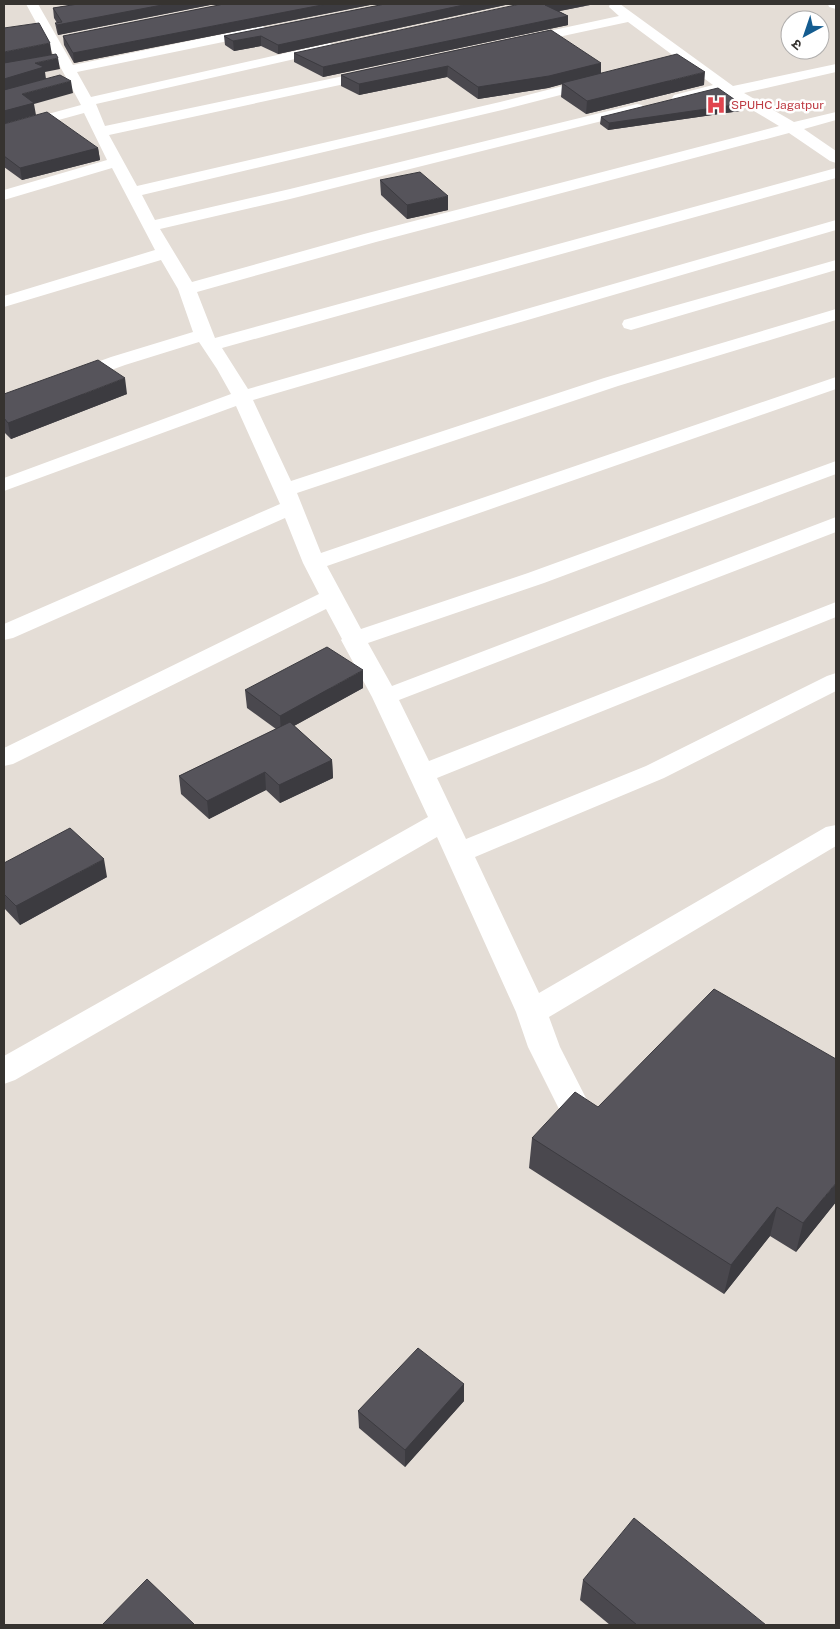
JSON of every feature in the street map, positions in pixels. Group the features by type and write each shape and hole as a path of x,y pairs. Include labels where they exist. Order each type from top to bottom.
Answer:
{"street":[{"path":"610,4 727,89 791,127 836,158"},
{"path":"42,10 60,62 88,104 100,132 150,226 187,289 206,340 242,397 288,499 314,563 353,640 385,697 422,774 532,1012 544,1047 573,1104"},
{"path":"511,43 630,18"},
{"path":"60,62 277,28"},
{"path":"4,131 88,104 341,45"},
{"path":"666,63 685,58"},
{"path":"667,101 836,68"},
{"path":"100,132 388,70"},
{"path":"133,192 502,106 608,78"},
{"path":"150,226 290,194 648,106"},
{"path":"187,289 836,116"},
{"path":"4,195 116,162"},
{"path":"4,403 118,361 206,340 836,173"},
{"path":"4,485 242,397 836,225"},
{"path":"4,302 165,253"},
{"path":"631,324 836,265"},
{"path":"4,632 288,499 612,382 836,314"},
{"path":"314,563 836,383"},
{"path":"353,640 536,578 836,468"},
{"path":"385,697 710,574 836,524"},
{"path":"4,758 331,597"},
{"path":"422,774 836,609"},
{"path":"458,853 655,772 812,691 836,681"},
{"path":"4,1071 443,822"},
{"path":"532,1012 836,834"}],"building":[{"path":"78,4 167,4 57,25 55,23 62,22 53,8"},
{"path":"224,4 327,4 73,53 63,36"},
{"path":"385,4 468,4 278,45 261,36 233,41 224,36"},
{"path":"520,4 551,4 545,5 568,16 323,67 294,53"},
{"path":"39,23 50,43 4,52 4,28"},
{"path":"551,30 601,63 549,76 478,87 448,66 359,84 341,75"},
{"path":"56,54 58,58 35,63 44,67 4,79 4,63"},
{"path":"677,54 705,72 587,101 562,83"},
{"path":"60,75 71,81 22,94 34,103 4,111 4,90"},
{"path":"718,88 741,104 609,123 601,117"},
{"path":"47,112 98,148 20,168 4,156 4,124"},
{"path":"420,172 448,196 407,205 380,180"},
{"path":"98,360 125,378 8,423 4,418 4,394"},
{"path":"327,647 363,670 280,716 245,690"},
{"path":"290,722 332,760 279,785 265,772 207,801 179,776"},
{"path":"70,828 104,859 16,906 4,894 4,863"},
{"path":"714,989 836,1059 836,1183 803,1223 777,1207 731,1265 532,1138 575,1092 598,1107"},
{"path":"418,1348 464,1384 405,1450 358,1411"},
{"path":"634,1518 766,1625 637,1625 583,1580"},
{"path":"147,1579 195,1625 102,1625"}],"place":[{"name":"SPUHC Jagatpur","path":"716,105"}]}
